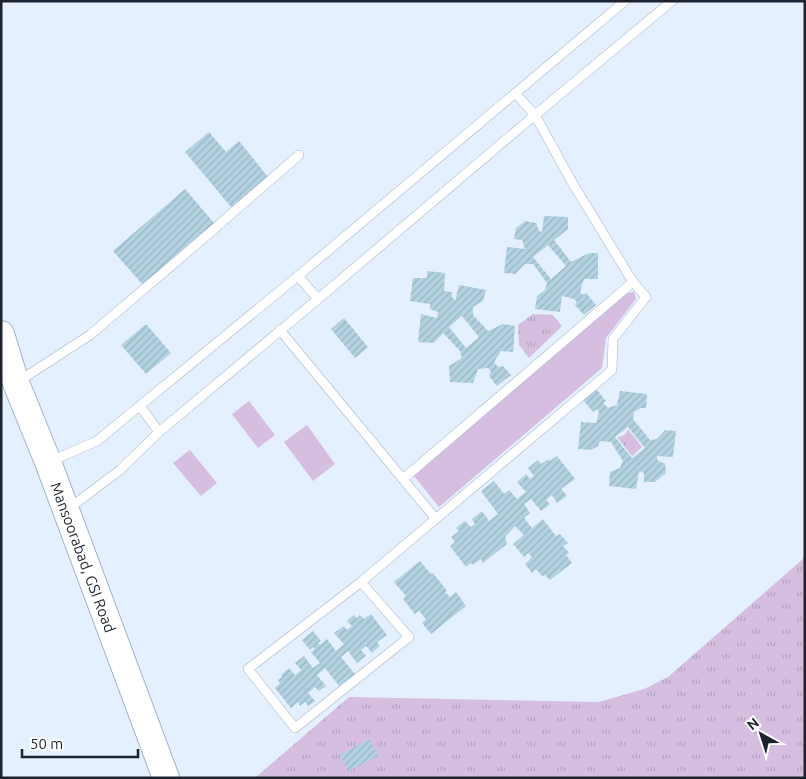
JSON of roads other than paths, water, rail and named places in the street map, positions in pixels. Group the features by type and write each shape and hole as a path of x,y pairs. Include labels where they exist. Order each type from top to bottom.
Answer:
{"street":[{"name":"Mansoorabad, GSI Road","path":"1,334 16,382 48,462 166,778"}],"lane":[{"path":"48,462 97,441 298,276 625,1"},
{"path":"66,510 120,470 159,432 535,114 672,1"},
{"path":"361,582 409,637 295,728 248,669 361,582 612,370 613,339 646,297 633,282 573,184 535,114 515,93"},
{"path":"16,382 90,335 299,155"},
{"path":"298,276 318,299"},
{"path":"403,479 633,282"},
{"path":"280,330 436,518"},
{"path":"140,406 159,432"}]}
